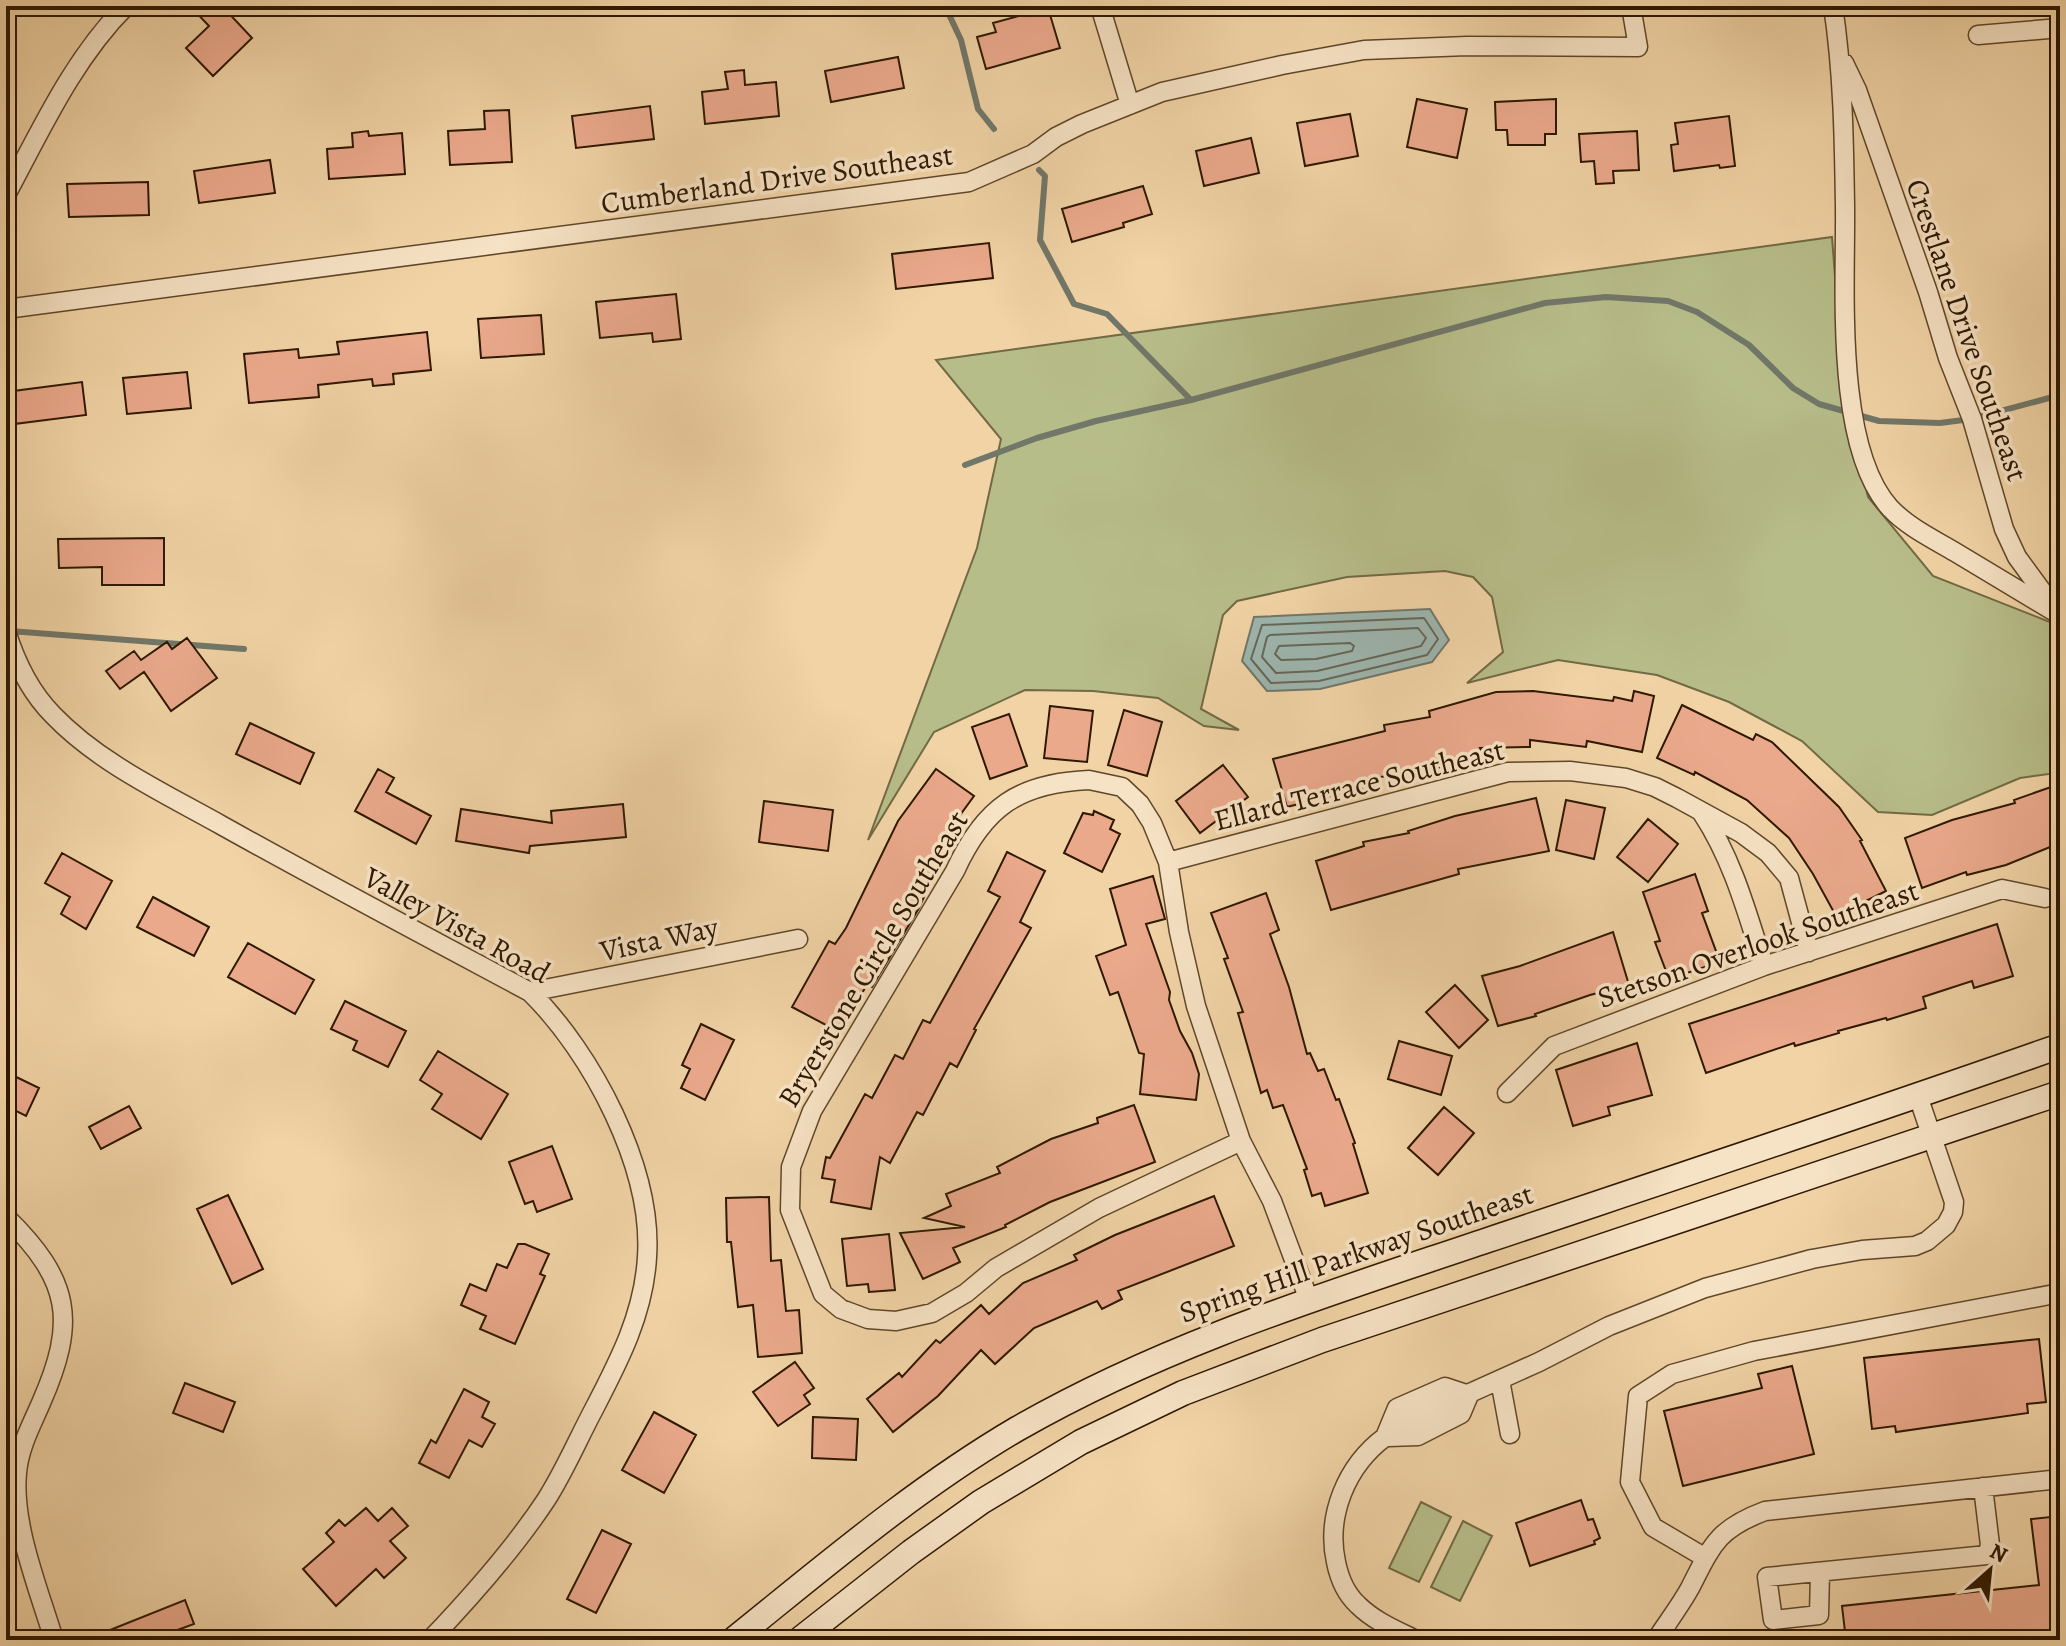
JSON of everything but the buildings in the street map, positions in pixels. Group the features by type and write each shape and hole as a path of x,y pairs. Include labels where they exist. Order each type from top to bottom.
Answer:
{"street":[{"path":"6,195 79,63 108,24 126,6"},
{"path":"1100,6 1130,105"},
{"name":"Cumberland Drive Southeast","path":"6,309 969,182 1033,154 1056,137 1082,124 1162,92 1364,50 1467,46 1638,47 1631,6"},
{"name":"Crestlane Drive Southeast","path":"1833,6 1841,57 1845,207 1844,342 1856,426 1865,462 1883,499 1908,524 2060,612"},
{"path":"1978,35 2060,28"},
{"name":"Crestlane Drive Southeast","path":"1841,57 1857,90 1924,279 1948,358 1972,419 2004,529 2017,557 2060,612"},
{"name":"Valley Vista Road","path":"6,631 17,662 32,689 53,715 108,759 307,874 530,992 556,1017 604,1094 639,1181 647,1217 647,1257 639,1314 610,1378 546,1500 468,1600 430,1640"},
{"name":"Ellard Terrace Southeast","path":"1168,862 1508,772 1570,771 1626,778 1655,787 1741,833 1768,853 1789,878 1801,913 1809,952"},
{"name":"Bryerstone Circle Southeast","path":"1089,780 1122,787 1140,804 1152,823 1168,862 1179,932 1196,1006 1241,1141 1099,1208 996,1268 966,1293 932,1313 896,1321 868,1319 841,1309 823,1294 790,1210 791,1167 812,1111 955,871 967,844 1005,802 1057,781 1089,780"},
{"name":"Ellard Terrace Southeast","path":"1700,811 1718,837 1733,871 1764,966"},
{"name":"Stetson Overlook Southeast","path":"1507,1093 1554,1046 1764,966 2002,889 2045,898"},
{"name":"Vista Way","path":"530,992 798,939"},
{"name":"Spring Hill Parkway Southeast","path":"733,1640 884,1519 952,1470 1017,1429 1109,1380 1180,1347 1309,1300 2060,1046"},
{"path":"799,1640 911,1552 981,1502 1081,1442 1183,1393 1322,1340 2060,1093"},
{"path":"1385,1437 1418,1436 1461,1414 1469,1395 1609,1326 1705,1288 1812,1259 1862,1250 1915,1246 1927,1241 1946,1225 1954,1202 1918,1096"},
{"path":"1241,1141 1272,1201 1309,1300"},
{"path":"6,1217 44,1258 54,1279 64,1332 55,1370 21,1448 17,1473 23,1531 54,1640"},
{"path":"1704,1557 1653,1527 1630,1482 1638,1396 1672,1374 1754,1351 2060,1294"},
{"path":"1500,1380 1510,1434"},
{"path":"1416,1640 1381,1622 1356,1604 1347,1591 1337,1568 1331,1541 1334,1514 1342,1491 1355,1469 1385,1437 1397,1408 1445,1387 1469,1395"},
{"path":"1656,1640 1716,1540 1732,1526 1765,1511 2060,1479"},
{"path":"1820,1572 1987,1555 1990,1545 1983,1487"}],"green space":[{"path":"1832,237 1844,395 1868,497 1933,576 2060,626 2060,775 2020,778 1932,815 1878,812 1802,741 1729,702 1657,675 1558,660 1467,683 1503,652 1492,597 1473,577 1445,571 1347,577 1237,601 1223,615 1201,709 1239,730 1204,726 1158,698 1093,691 1025,690 934,732 868,840 977,548 1001,439 936,360"},
{"path":"1421,1502 1451,1517 1419,1582 1389,1568"},
{"path":"1463,1521 1492,1536 1460,1601 1431,1587"}],"water":[{"path":"1430,609 1449,640 1432,662 1320,689 1267,691 1242,661 1254,617"}],"waterway":[{"path":"945,6 961,40 978,109 994,129"},
{"path":"1039,170 1045,176 1040,240 1074,304 1107,314 1191,400"},
{"path":"965,465 1037,438 1096,421 1191,400 1545,303 1606,297 1668,301 1697,312 1749,345 1793,388 1819,404 1879,421 1940,423 1971,419 2060,395"},
{"path":"10,631 244,649"}]}
